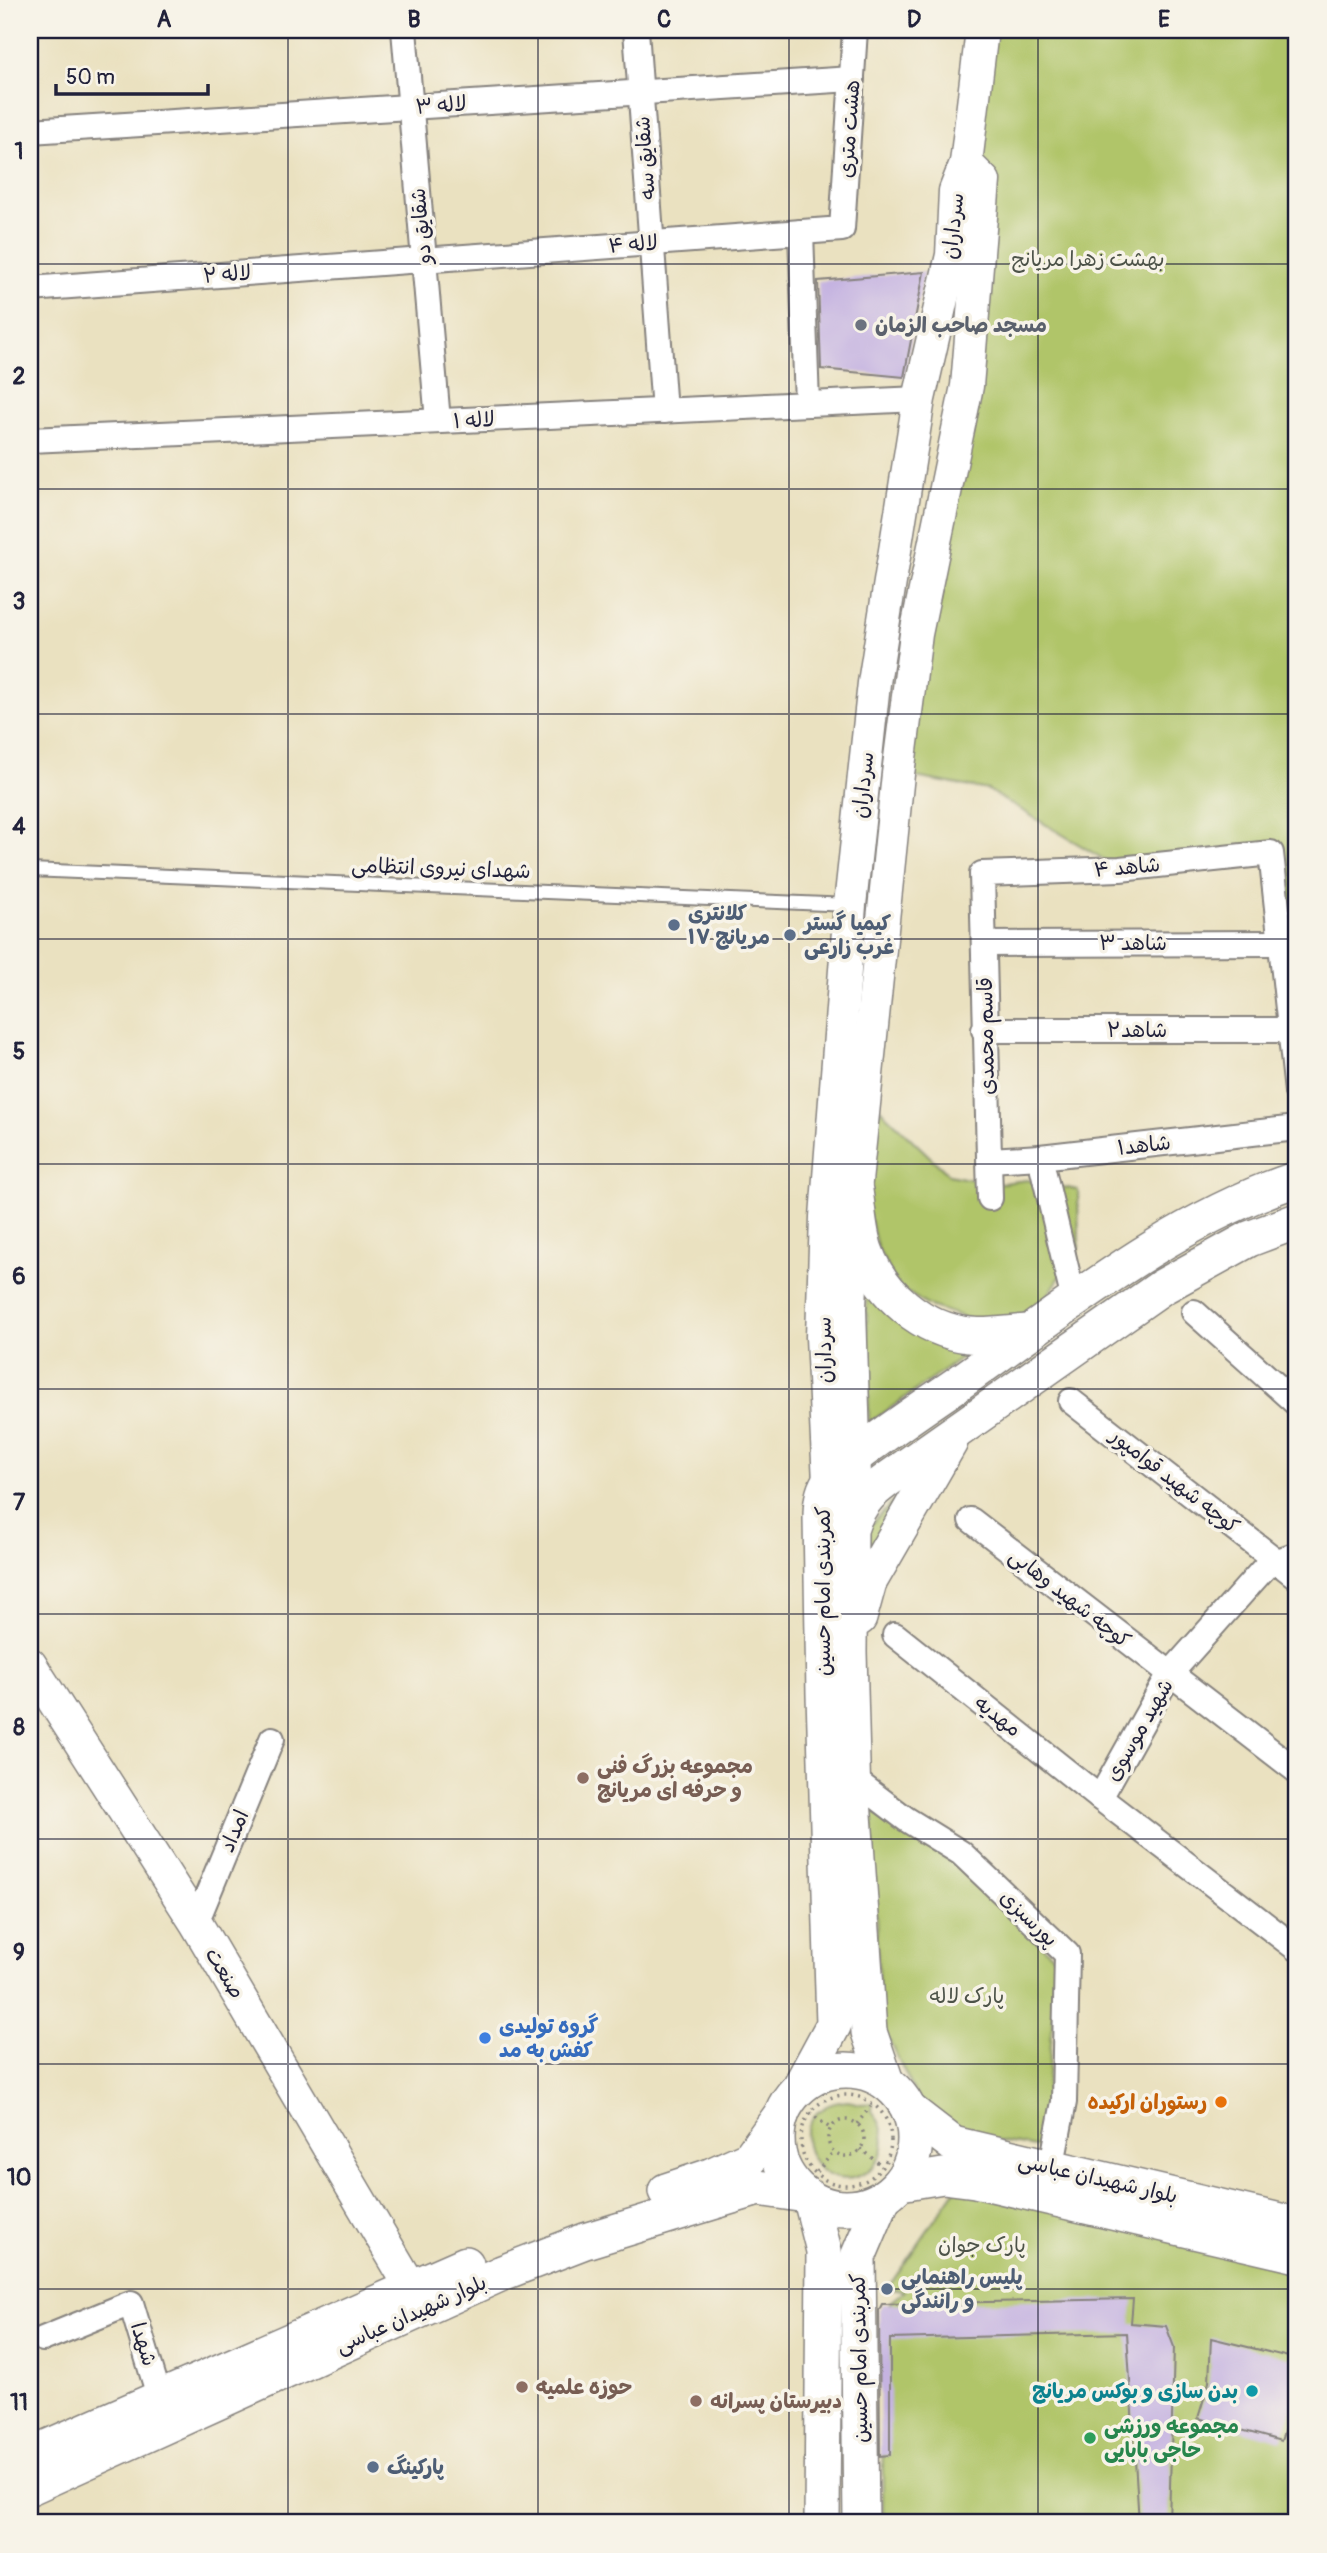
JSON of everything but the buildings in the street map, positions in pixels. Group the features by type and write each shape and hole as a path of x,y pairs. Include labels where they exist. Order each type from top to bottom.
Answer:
{"main road":[{"name":"کمربندی امام حسین","path":"797,2104 834,2024 821,1507 829,1482 854,1458 1029,1332 1180,1232 1228,1207 1297,1179"},
{"path":"855,1191 865,1250 880,1280 899,1303 923,1320 948,1332 971,1336 1029,1332"},
{"name":"کمربندی امام حسین","path":"879,2092 869,2032 852,1778 850,1530 856,1511 873,1490 1162,1287 1249,1239 1297,1221"},
{"path":"849,1652 869,1582 926,1480 959,1428"},
{"path":"811,2189 783,2169 776,2147 777,2124 797,2104 820,2073 843,2069 866,2072 879,2092"},
{"name":"بلوار شهیدان عباسی","path":"879,2092 902,2098 909,2110 953,2144 1297,2225"},
{"name":"بلوار شهیدان عباسی","path":"30,2455 411,2287 554,2229 708,2177 750,2158 797,2104"},
{"name":"کمربندی امام حسین","path":"861,2523 858,2257 889,2183 912,2163 916,2141 909,2110"},
{"name":"بلوار شهیدان عباسی","path":"30,2487 502,2273 585,2241 758,2188 811,2189 838,2208 864,2206 889,2183 943,2176 975,2180 1297,2255"},
{"name":"کمربندی امام حسین","path":"811,2189 824,2251 822,2523"}],"street":[{"name":"شقایق دو","path":"404,30 438,421"},
{"name":"شقایق سه","path":"636,30 664,411"},
{"name":"هشت متری","path":"842,229 855,30"},
{"path":"966,163 982,30"},
{"name":"لاله ۳","path":"30,131 852,79"},
{"name":"سرداران","path":"829,1482 822,1337 825,1217 850,905 874,683 919,399 952,255 954,191 966,163 984,181 979,270 967,386 916,634 898,774 855,1191 850,1308 856,1511"},
{"name":"لاله ۴","path":"424,260 842,229"},
{"path":"801,232 807,404"},
{"name":"لاله ۲","path":"30,289 424,260"},
{"name":"لاله ۱","path":"30,440 919,399"},
{"name":"شاهد ۴","path":"982,874 1120,869 1271,853 1281,943"},
{"name":"قاسم محمدی","path":"982,874 990,1198"},
{"path":"1281,943 1297,1092"},
{"name":"شاهد ۳","path":"985,944 1281,943"},
{"name":"شاهد۲","path":"984,1030 1289,1030"},
{"name":"شاهد۱","path":"990,1160 1040,1157 1297,1128"},
{"path":"1040,1157 1074,1301"},
{"path":"1194,1312 1297,1404"},
{"name":"کوچه شهید قوامپور","path":"1071,1401 1291,1564"},
{"path":"829,1482 856,1511"},
{"name":"کوچه شهید وهابی","path":"971,1520 1297,1772"},
{"name":"شهید موسوی","path":"1291,1564 1267,1565 1169,1675 1100,1798 1172,1850 1297,1949"},
{"name":"مهدیه","path":"895,1634 1100,1798"},
{"name":"صنعت","path":"30,1664 196,1923 411,2287"},
{"name":"امداد","path":"196,1923 272,1739"},
{"name":"پورسبزی","path":"852,1778 906,1819 961,1853 1068,1954 1064,2102 1051,2169"},
{"name":"شهدا","path":"43,2339 131,2303 159,2396"}],"lane":[{"name":"شهدای نیروی انتظامی","path":"30,870 850,905"}],"path":[{"path":"797,2104 841,2094 879,2092"},
{"path":"857,2123 879,2092"},
{"path":"879,2092 881,2110 889,2123 892,2138 889,2183"},
{"path":"797,2104 831,2129"},
{"path":"797,2104 801,2148 807,2162 811,2189"},
{"path":"843,2120 857,2123 864,2136 860,2149 841,2156 834,2151 828,2137 831,2129 843,2120"},
{"path":"860,2149 889,2183"},
{"path":"811,2189 834,2151"},
{"path":"811,2189 829,2182 844,2185 873,2177 889,2183"}],"green space":[{"name":"بهشت زهرا مریانج","path":"982,30 1297,30 1297,1092 1271,854 1120,869 988,790 898,774 967,386 966,163"},
{"path":"880,1109 949,1175 994,1184 1027,1180 1078,1190 1079,1249 1033,1317 975,1321 927,1305 898,1286 877,1247 859,1176"},
{"path":"866,1279 977,1347 869,1423"},
{"path":"918,1478 860,1584 864,1531"},
{"name":"پارک لاله","path":"872,1811 957,1864 1058,1961 1042,2148 963,2135 919,2101 880,2022"},
{"path":"848,2101 873,2103 872,2111 882,2130 883,2147 877,2161 867,2172 853,2178 838,2178 823,2171 811,2157 807,2133 812,2119 820,2110"},
{"name":"مجموعه ورزشی حاجی بابایی","path":"958,2186 1297,2267 1297,2523 883,2523 882,2327 890,2302 904,2291 887,2289"}],"place":[{"name":"مسجد صاحب الزمان","path":"861,325"},
{"name":"کلانتری ۱۷ مریانج","path":"674,925"},
{"name":"کیمیا گستر غرب زارعی","path":"790,935"},
{"name":"مجموعه بزرگ فنی و حرفه ای مریانج","path":"583,1778"},
{"name":"گروه تولیدی کفش به مد","path":"485,2038"},
{"name":"رستوران ارکیده","path":"1221,2102"},
{"name":"پلیس راهنمایی و رانندگی","path":"887,2289"},
{"name":"حوزه علمیه","path":"522,2387"},
{"name":"بدن سازی و بوکس مریانج","path":"1252,2391"},
{"name":"دبیرستان پسرانه","path":"696,2401"},
{"name":"مجموعه ورزشی حاجی بابایی","path":"1090,2438"},
{"name":"پارکینگ","path":"373,2467"}],"park label":[{"name":"پارک جوان","path":"982,2245"}]}
